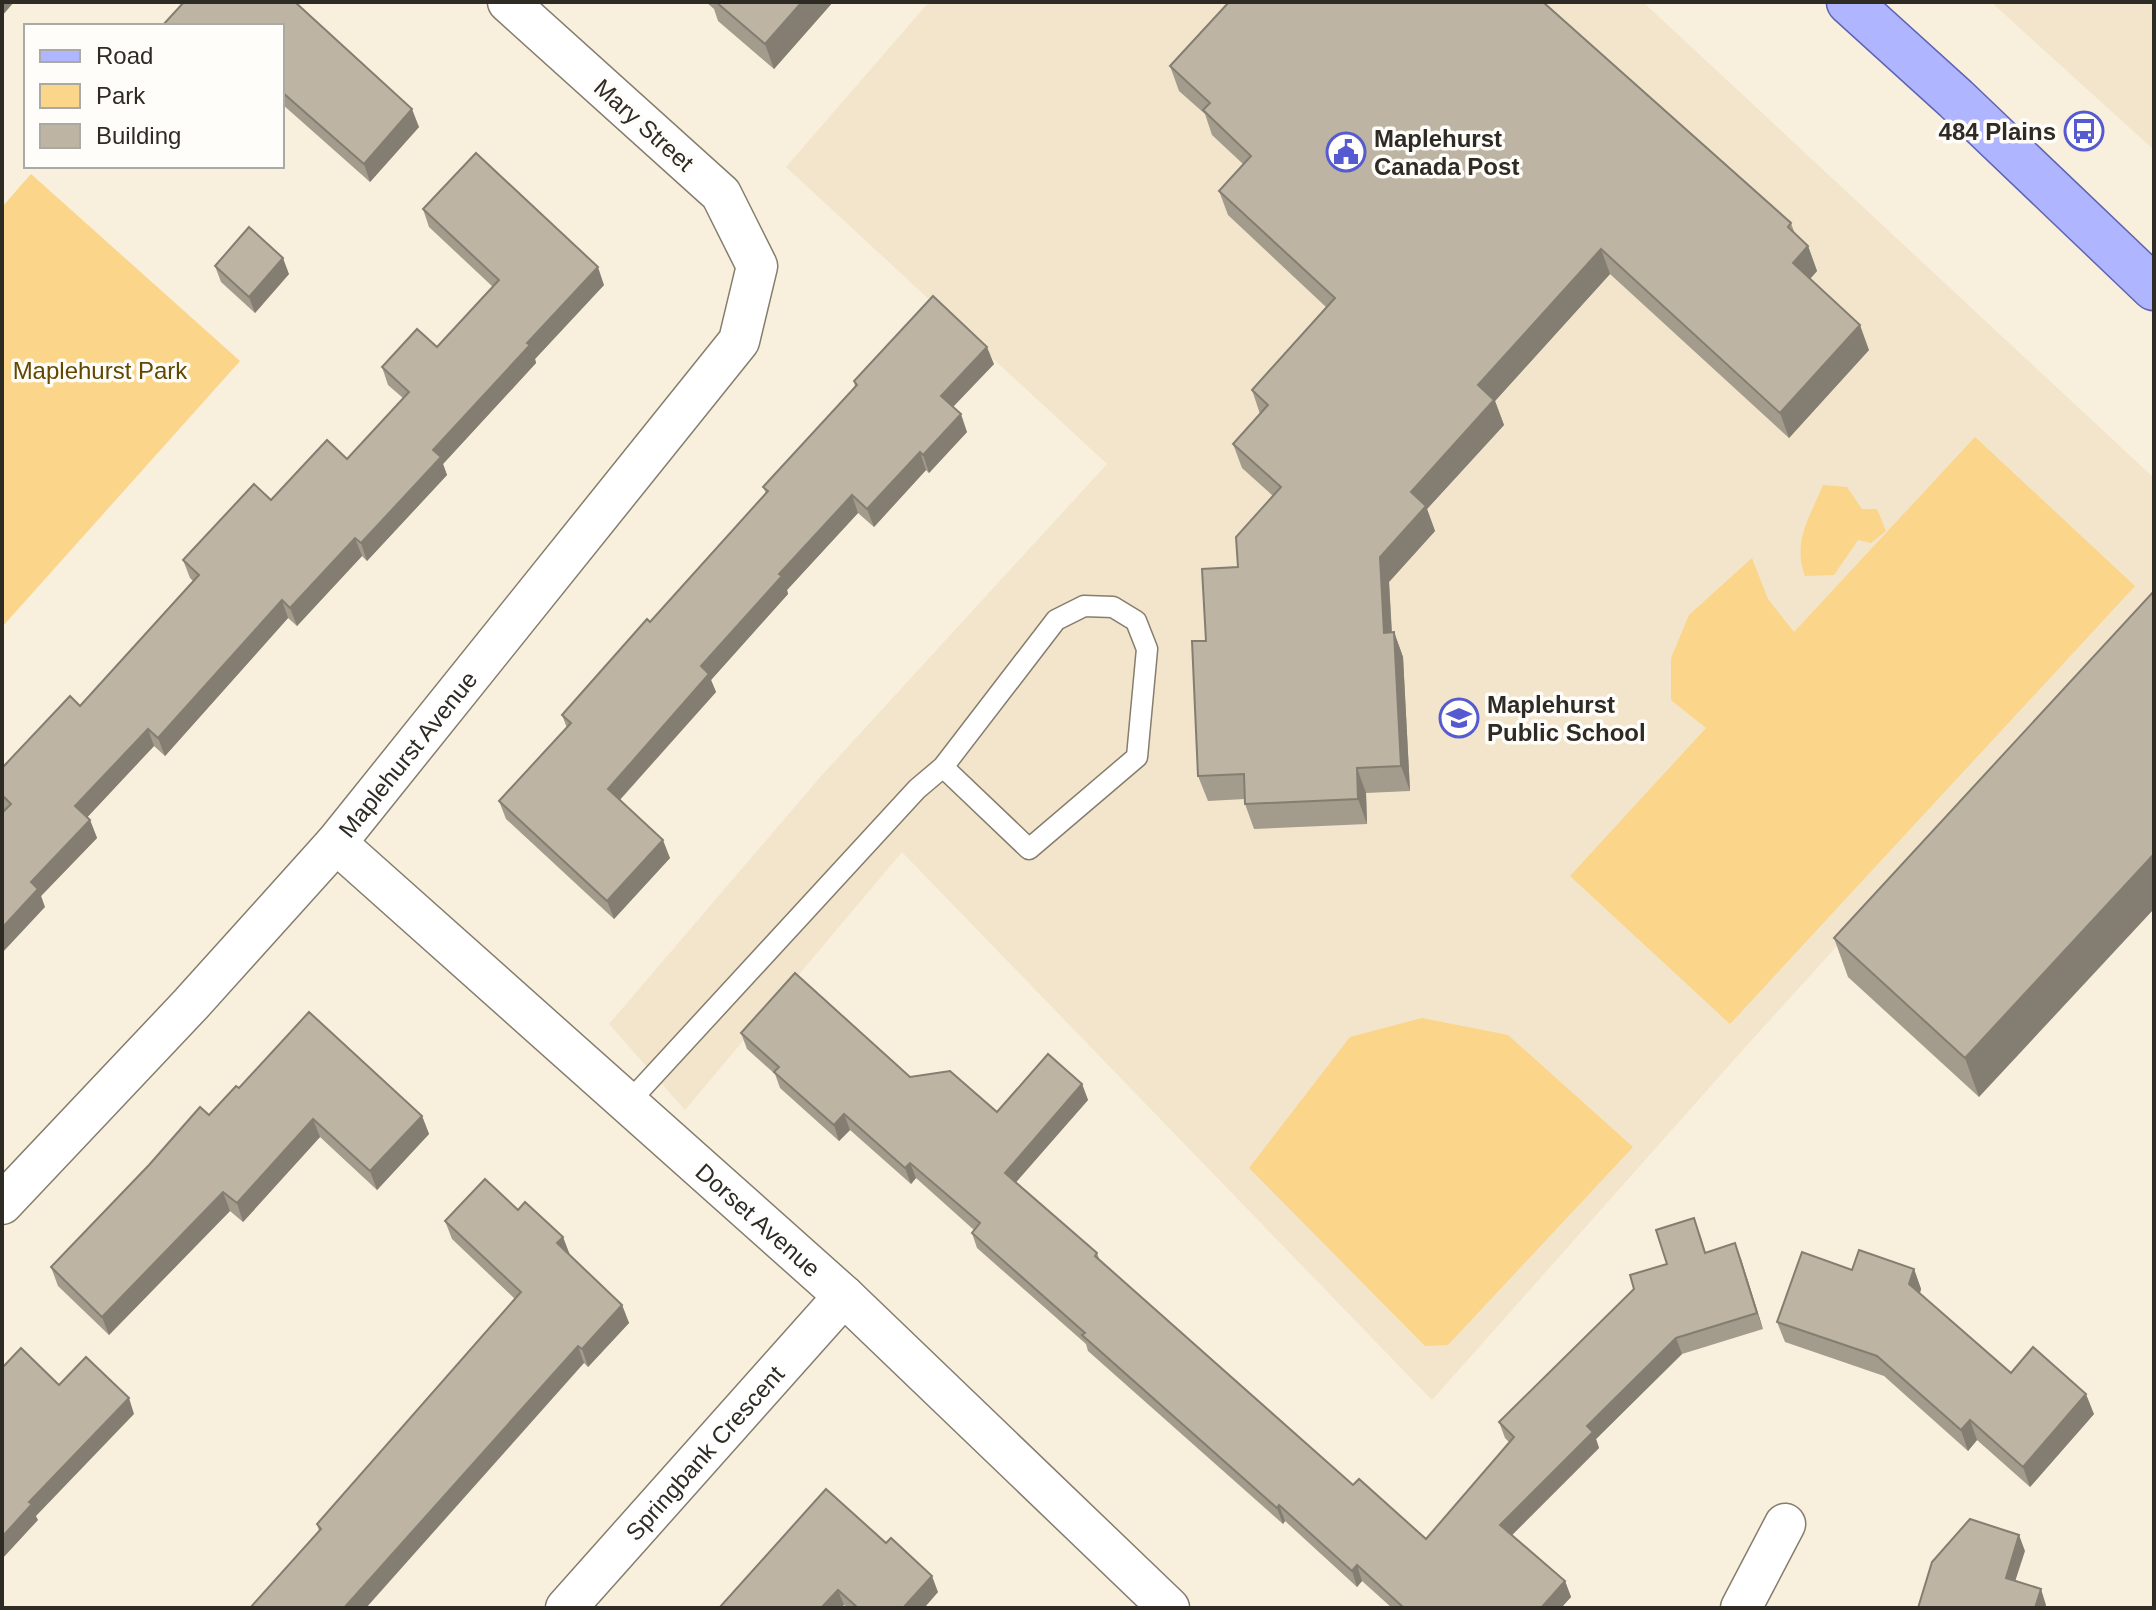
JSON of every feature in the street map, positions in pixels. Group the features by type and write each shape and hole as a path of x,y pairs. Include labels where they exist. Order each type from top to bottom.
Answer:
{"main road":[{"path":"1849,2 1956,99 2154,288"}],"street":[{"name":"Mary Street","path":"508,2 721,194 757,266"},
{"name":"Maplehurst Avenue","path":"2,1204 191,1004 336,843 739,341 757,266"},
{"name":"Dorset Avenue","path":"336,843 844,1296 1169,1608"},
{"name":"Springbank Crescent","path":"566,1608 844,1296"},
{"path":"1741,1608 1785,1524"}],"lane":[{"path":"628,1103 917,789 943,767 1056,620 1084,606 1113,607 1136,621 1147,649 1137,757 1029,849 943,767"}],"shaded area":[{"name":"Maplehurst Public School","path":"929,2 1643,2 2154,478 2154,597 1749,1043 1432,1400 902,852 685,1110 609,1024 822,775 1107,464 786,167"},
{"path":"1991,2 2154,2 2154,150"}],"green space":[{"name":"Maplehurst Park","path":"31,174 240,361 2,627 2,207"},
{"path":"1975,437 2135,586 1730,1024 1570,876 1706,728 1671,700 1671,658 1689,615 1752,558 1768,599 1794,632"},
{"path":"1823,485 1847,487 1862,509 1877,509 1886,531 1871,543 1858,540 1834,575 1805,576 1800,552 1802,541"},
{"path":"1422,1018 1508,1035 1633,1147 1448,1345 1425,1346 1249,1168 1350,1037"}],"building":[{"path":"184,2 295,2 412,109 364,164 284,94 284,24 164,24"},
{"path":"716,2 802,2 765,44"},
{"path":"1229,2 1543,2 1791,223 1788,227 1808,246 1793,263 1860,325 1780,413 1601,249 1478,385 1494,400 1411,492 1426,506 1380,557 1384,633 1394,632 1401,766 1357,768 1358,799 1245,804 1244,774 1198,776 1192,641 1206,641 1202,569 1238,567 1236,537 1281,487 1233,444 1268,405 1252,390 1335,298 1219,191 1251,156 1203,110 1210,103 1170,66"},
{"path":"476,153 598,267 433,450 441,457 361,543 355,538 290,608 282,600 158,738 148,729 75,806 90,820 31,882 38,889 2,928 2,813 11,804 2,795 2,768 70,696 80,706 199,575 183,560 254,484 271,500 327,440 347,459 409,392 382,367 417,329 437,347 499,280 423,209"},
{"path":"249,227 283,258 249,297 215,266"},
{"path":"933,296 987,347 941,396 961,414 923,455 920,452 867,509 852,495 779,574 782,576 701,666 709,674 608,789 663,840 607,901 499,801 571,723 562,715 647,619 650,622 768,491 763,487 857,385 854,381"},
{"path":"2154,591 2154,854 1965,1058 1834,938"},
{"path":"795,973 910,1077 950,1071 997,1112 1048,1054 1082,1084 1005,1173 1353,1485 1359,1479 1426,1539 1514,1437 1499,1422 1634,1289 1630,1275 1667,1264 1656,1230 1694,1218 1705,1253 1735,1243 1757,1313 1676,1338 1587,1426 1593,1432 1500,1525 1565,1581 1541,1608 1404,1608 1357,1565 1352,1571 1279,1505 1277,1508 1082,1335 1085,1333 972,1233 980,1223 910,1163 905,1168 844,1114 834,1125 774,1072 779,1067 741,1033"},
{"path":"309,1012 422,1116 370,1171 313,1119 237,1203 223,1192 102,1317 51,1267 200,1107 209,1115 236,1086 239,1088"},
{"path":"485,1179 518,1210 525,1202 563,1237 557,1243 622,1305 582,1349 578,1346 344,1608 250,1608 321,1529 317,1524 521,1292 445,1221"},
{"path":"1859,1250 1914,1269 1909,1284 2011,1373 2033,1347 2086,1394 2023,1467 1970,1420 1961,1430 1877,1356 1777,1322 1802,1252 1852,1270"},
{"path":"21,1348 59,1385 86,1357 129,1398 29,1502 32,1504 2,1537 2,1368"},
{"path":"826,1489 886,1543 891,1538 932,1576 903,1608 858,1608 838,1590 821,1608 719,1608"},
{"path":"1970,1519 2019,1535 2006,1578 2041,1589 2035,1608 1918,1608 1932,1562"}],"place":[{"name":"484 Plains","path":"2084,131"},
{"name":"Maplehurst Canada Post","path":"1346,152"},
{"name":"Maplehurst Public School","path":"1459,718"}]}
